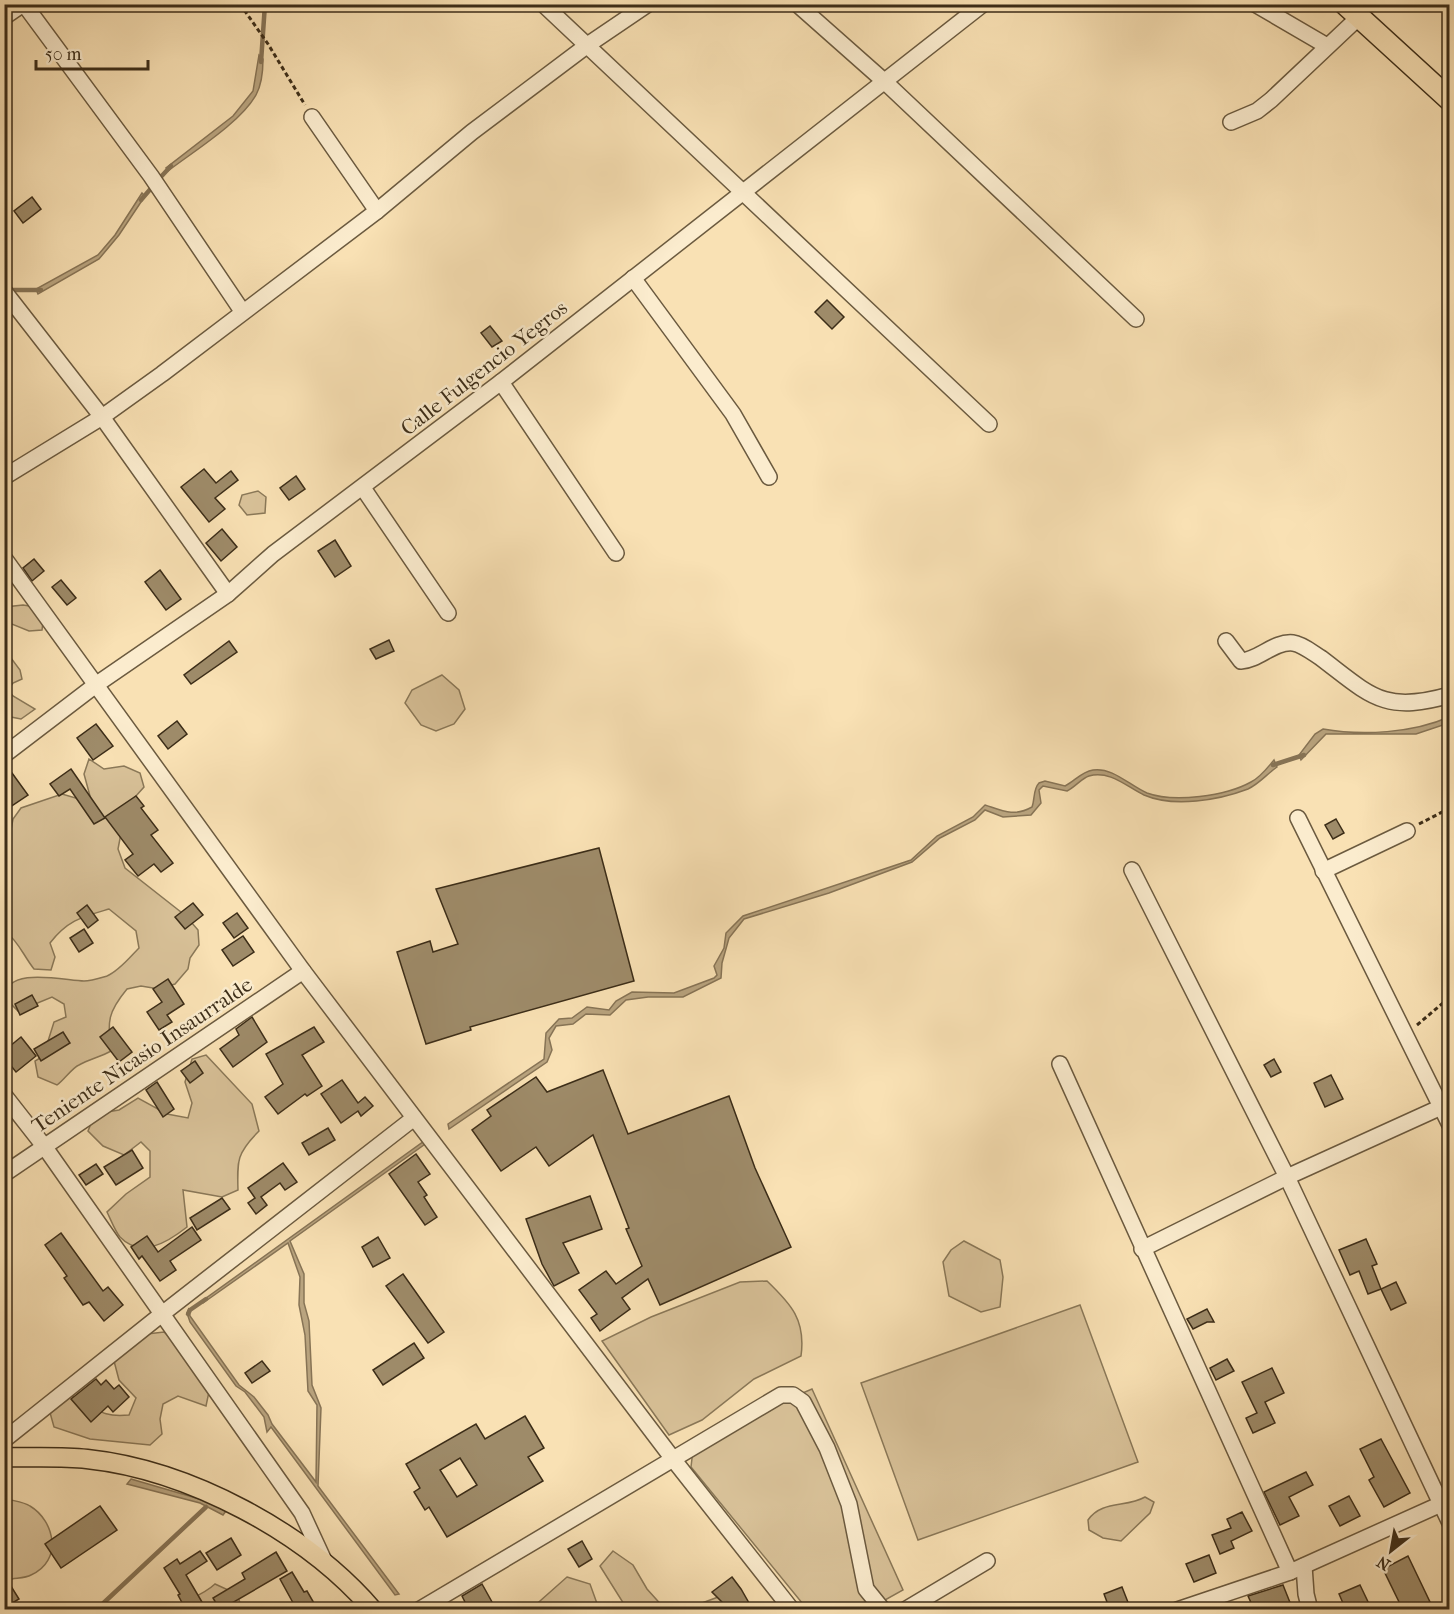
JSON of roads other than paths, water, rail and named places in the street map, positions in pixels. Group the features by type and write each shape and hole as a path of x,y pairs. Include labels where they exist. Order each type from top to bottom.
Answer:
{"highway":[{"path":"1352,11 1449,100"}],"main road":[{"path":"4,1457 87,1459 150,1471 203,1490 247,1513 326,1565 373,1610"}],"street":[{"path":"4,17 23,4 154,181 242,311"},
{"path":"543,4 589,44 743,194 989,424"},
{"path":"4,477 102,417 377,211 472,132 589,44 648,4"},
{"path":"797,4 884,81 1136,319"},
{"name":"Calle Fulgencio Yegros","path":"4,755 97,684 228,594 273,554 501,382 983,4"},
{"path":"1256,4 1327,46"},
{"path":"1230,122 1257,111 1271,100 1327,46 1352,11"},
{"path":"312,117 377,211"},
{"path":"633,278 733,414 769,477"},
{"path":"6,293 102,417 228,594"},
{"path":"501,382 616,554"},
{"path":"363,488 448,613"},
{"path":"4,558 303,971 673,1459 792,1610"},
{"path":"1226,641 1241,661 1250,660 1275,647 1292,643 1308,649 1375,698 1400,704 1449,695"},
{"path":"1298,818 1406,1038 1445,1105 1449,1125"},
{"path":"1323,871 1407,831"},
{"path":"1132,870 1287,1178 1445,1502 1449,1523"},
{"name":"Teniente Nicasio Insaurralde","path":"4,1174 303,971"},
{"path":"1060,1064 1142,1249 1297,1569 1310,1610"},
{"path":"4,1095 44,1146 302,1513 326,1565"},
{"path":"1142,1249 1287,1178 1445,1105"},
{"path":"4,1440 414,1118"},
{"path":"419,1610 781,1395 793,1395 803,1402 827,1448 849,1504 866,1589 883,1610"},
{"path":"1178,1610 1297,1569 1445,1502"},
{"path":"905,1610 987,1561"}],"waterway":[{"path":"261,62 265,4"},
{"path":"158,180 171,166"},
{"path":"141,200 153,186"},
{"path":"7,290 41,290"},
{"path":"1273,765 1304,755"},
{"path":"188,1314 206,1299"},
{"path":"96,1610 206,1507"}]}
